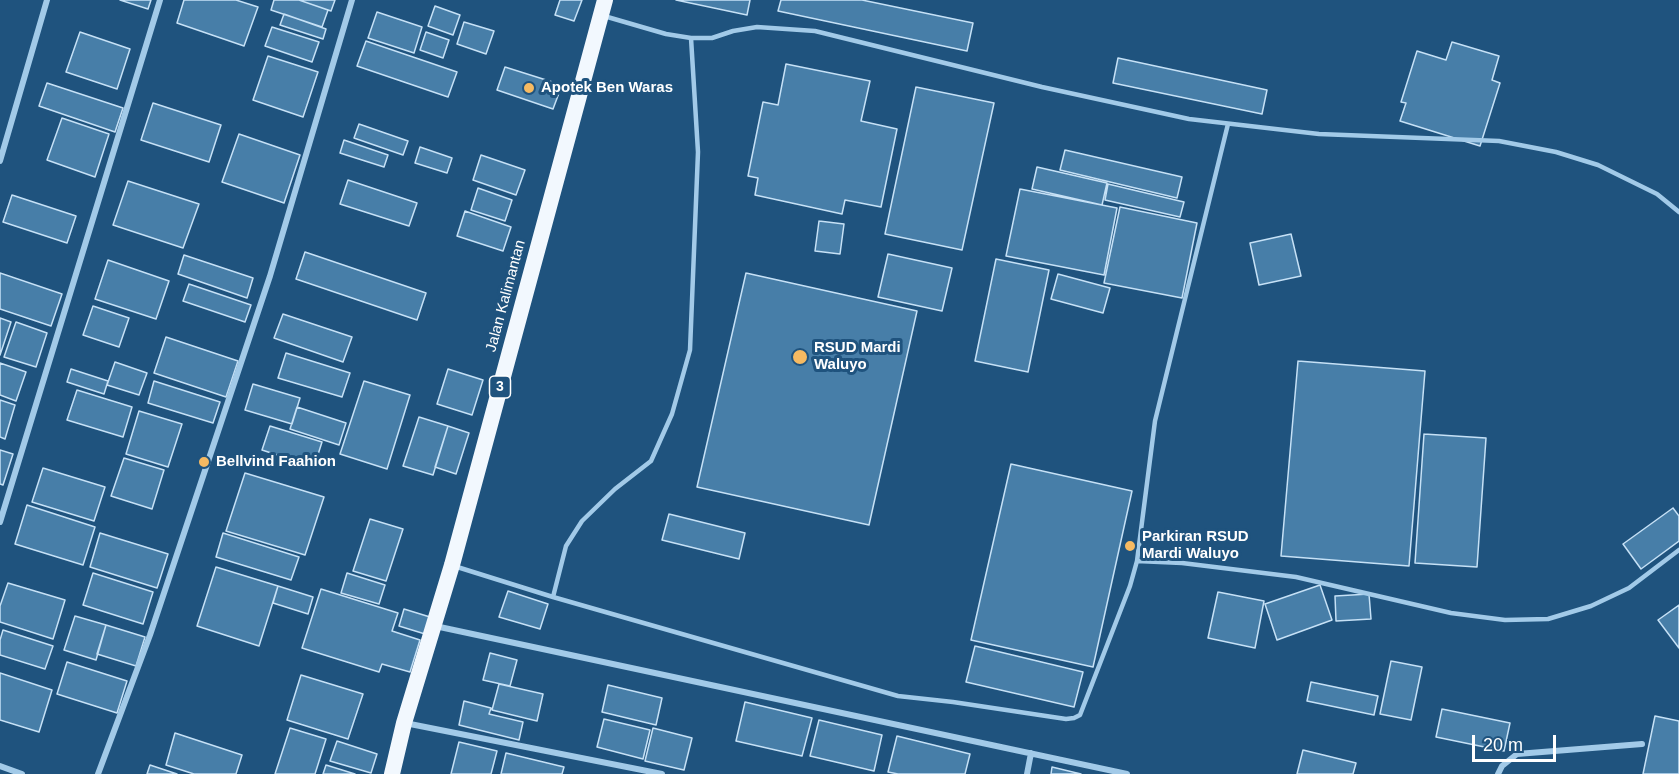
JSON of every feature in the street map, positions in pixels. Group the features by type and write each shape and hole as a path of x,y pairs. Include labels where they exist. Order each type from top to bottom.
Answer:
{"highway":[{"name":"Jalan Kalimantan","path":"392,774 404,723 452,565 603,8"}],"street":[{"path":"0,161 46,0"},
{"path":"0,522 160,0"},
{"path":"98,774 150,635 270,276 352,0"},
{"path":"434,626 1127,774"},
{"path":"404,723 662,774"},
{"path":"1498,774 1502,766 1516,754 1642,744"},
{"path":"1027,774 1031,753"},
{"path":"0,766 22,774"}],"lane":[{"path":"603,8 666,34 691,38 712,38 733,31 757,27 815,31 1042,87 1189,119 1319,134 1499,141 1556,152 1598,165 1656,194 1679,212"},
{"path":"553,597 566,546 582,521 615,489 651,461 672,414 690,350 698,152 691,38"},
{"path":"452,565 553,597 898,696 1066,719 1080,715 1130,586 1137,561 1155,421 1228,124"},
{"path":"1137,561 1182,563 1296,577 1451,613 1505,620 1548,619 1591,606 1629,588 1679,550"}],"building":[{"path":"120,0 151,0 148,9"},
{"path":"184,0 236,0 258,7 244,46 177,23"},
{"path":"274,0 299,0 328,10 322,27 271,10"},
{"path":"299,0 335,0 331,11"},
{"path":"560,0 582,0 574,21 555,15"},
{"path":"676,0 750,0 747,15"},
{"path":"781,0 862,0 973,23 967,51 778,11"},
{"path":"435,6 460,15 453,35 428,26"},
{"path":"377,12 422,27 414,53 368,38"},
{"path":"284,14 326,29 323,39 280,25"},
{"path":"464,22 494,31 486,54 457,44"},
{"path":"272,27 319,42 312,62 265,46"},
{"path":"80,32 130,49 117,89 66,72"},
{"path":"426,32 449,40 443,58 420,50"},
{"path":"366,41 457,72 448,97 357,66"},
{"path":"1452,42 1499,56 1492,80 1500,83 1480,146 1400,121 1406,103 1401,102 1417,51 1446,60"},
{"path":"268,56 318,72 303,117 253,100"},
{"path":"1118,58 1267,90 1262,114 1113,83"},
{"path":"786,64 870,81 861,121 897,129 881,207 845,200 842,214 755,195 758,178 748,176 763,102 778,105"},
{"name":"Apotek Ben Waras","path":"505,67 562,85 553,109 497,90"},
{"path":"47,83 123,108 115,132 39,106"},
{"path":"916,87 994,103 962,250 885,234"},
{"path":"153,103 221,125 209,162 141,140"},
{"path":"62,118 109,134 95,177 47,160"},
{"path":"359,124 408,141 403,155 354,138"},
{"path":"239,134 300,155 284,203 222,182"},
{"path":"344,140 388,155 384,167 340,153"},
{"path":"420,147 452,158 447,173 415,163"},
{"path":"1065,150 1182,177 1177,198 1060,170"},
{"path":"481,155 525,170 516,195 473,180"},
{"path":"1037,167 1107,183 1102,205 1032,189"},
{"path":"348,180 417,203 409,226 340,204"},
{"path":"128,181 199,204 183,248 113,225"},
{"path":"1108,184 1184,202 1180,217 1105,200"},
{"path":"478,188 512,200 505,221 471,210"},
{"path":"1020,189 1117,208 1104,275 1006,256"},
{"path":"12,195 76,216 67,243 3,222"},
{"path":"1120,207 1197,223 1182,298 1104,283"},
{"path":"465,211 511,227 503,251 457,236"},
{"path":"819,221 844,224 840,254 815,251"},
{"path":"1291,234 1301,276 1259,285 1250,243"},
{"path":"305,252 426,293 417,320 296,279"},
{"path":"888,254 952,268 942,311 878,297"},
{"path":"184,255 253,278 247,298 178,274"},
{"path":"996,259 1049,270 1028,372 975,361"},
{"path":"108,260 169,281 156,319 95,299"},
{"path":"0,273 62,294 51,326 0,309"},
{"path":"746,273 917,311 869,525 697,487"},
{"path":"1058,274 1110,288 1103,313 1051,299"},
{"path":"189,284 251,305 245,322 183,301"},
{"path":"93,306 129,318 119,347 83,335"},
{"path":"283,314 352,337 343,362 274,338"},
{"path":"0,318 11,322 0,355"},
{"path":"16,322 47,333 36,367 4,357"},
{"path":"166,337 238,361 226,397 154,373"},
{"path":"286,353 350,373 342,397 278,378"},
{"path":"1298,361 1425,371 1409,566 1281,556"},
{"path":"115,362 147,373 139,395 107,385"},
{"path":"0,363 26,372 16,401 0,395"},
{"path":"71,369 108,381 104,394 67,382"},
{"path":"448,369 483,380 472,415 437,404"},
{"path":"154,381 220,402 213,423 148,403"},
{"path":"364,381 410,395 387,469 340,454"},
{"path":"253,384 300,398 292,424 245,410"},
{"path":"77,390 132,407 123,437 67,420"},
{"path":"0,400 15,405 5,439 0,437"},
{"path":"297,407 346,423 339,445 290,429"},
{"path":"139,411 182,424 168,467 126,454"},
{"path":"419,417 448,426 433,475 403,466"},
{"path":"270,426 322,442 314,467 262,450"},
{"path":"448,426 469,433 456,474 435,467"},
{"path":"1424,434 1486,438 1477,567 1415,563"},
{"path":"0,450 13,454 3,485 0,484"},
{"path":"124,458 164,470 152,509 111,496"},
{"path":"1011,464 1132,491 1093,667 971,640"},
{"path":"43,468 105,487 94,521 32,502"},
{"path":"245,473 324,497 305,555 226,531"},
{"path":"27,505 95,527 83,565 15,544"},
{"path":"1673,508 1679,516 1679,541 1641,569 1623,544"},
{"path":"669,514 745,533 739,559 662,540"},
{"path":"370,519 403,529 386,581 353,571"},
{"path":"100,533 168,554 157,588 90,567"},
{"path":"223,533 299,557 291,580 216,557"},
{"path":"216,567 278,586 259,646 197,626"},
{"path":"93,573 153,592 143,624 83,605"},
{"path":"347,573 385,585 379,604 341,593"},
{"path":"8,583 65,600 53,639 0,622 0,606"},
{"path":"1320,585 1332,620 1277,640 1265,604"},
{"path":"278,586 313,597 308,614 273,603"},
{"path":"321,589 398,613 392,631 420,640 410,672 382,664 379,672 302,648"},
{"path":"508,591 548,604 540,629 499,617"},
{"path":"1218,592 1264,601 1255,648 1208,638"},
{"path":"1369,594 1371,619 1336,621 1335,596"},
{"path":"1679,605 1679,648 1658,620"},
{"path":"404,609 430,617 425,634 399,626"},
{"path":"75,616 106,625 96,660 64,650"},
{"path":"106,625 145,637 136,666 97,654"},
{"path":"3,630 53,646 45,669 0,655"},
{"path":"975,646 1083,672 1074,707 966,682"},
{"path":"490,653 517,660 510,686 483,680"},
{"path":"1391,661 1422,667 1411,720 1380,714"},
{"path":"67,662 127,681 117,713 57,694"},
{"path":"0,673 52,690 39,732 0,720"},
{"path":"301,675 363,694 348,739 287,720"},
{"path":"1311,682 1378,696 1374,715 1307,701"},
{"path":"499,684 543,694 537,721 492,710"},
{"path":"608,685 662,698 656,725 602,712"},
{"path":"464,701 491,708 489,714 523,722 519,740 459,725"},
{"path":"745,702 812,718 802,756 736,741"},
{"path":"1442,709 1510,723 1504,751 1436,737"},
{"path":"1655,716 1679,721 1679,774 1643,774"},
{"path":"604,719 650,730 643,759 597,747"},
{"path":"819,720 882,735 874,771 810,756"},
{"path":"290,728 326,739 315,774 275,774"},
{"path":"653,728 692,738 684,770 645,761"},
{"path":"175,733 242,755 236,774 194,774 166,765"},
{"path":"897,736 970,754 965,774 888,772"},
{"path":"337,741 377,754 371,773 330,761"},
{"path":"459,742 497,751 491,774 451,774"},
{"path":"1303,750 1356,763 1353,774 1297,774"},
{"path":"506,753 564,767 562,774 501,774"},
{"path":"150,765 177,774 147,774"},
{"path":"326,765 355,774 323,774"},
{"path":"1052,767 1081,774 1051,774"}],"place":[{"name":"Apotek Ben Waras","path":"529,88"},
{"name":"RSUD Mardi Waluyo","path":"800,357"},
{"name":"Bellvind Faahion","path":"204,462"},
{"name":"Parkiran RSUD Mardi Waluyo","path":"1130,546"}]}
